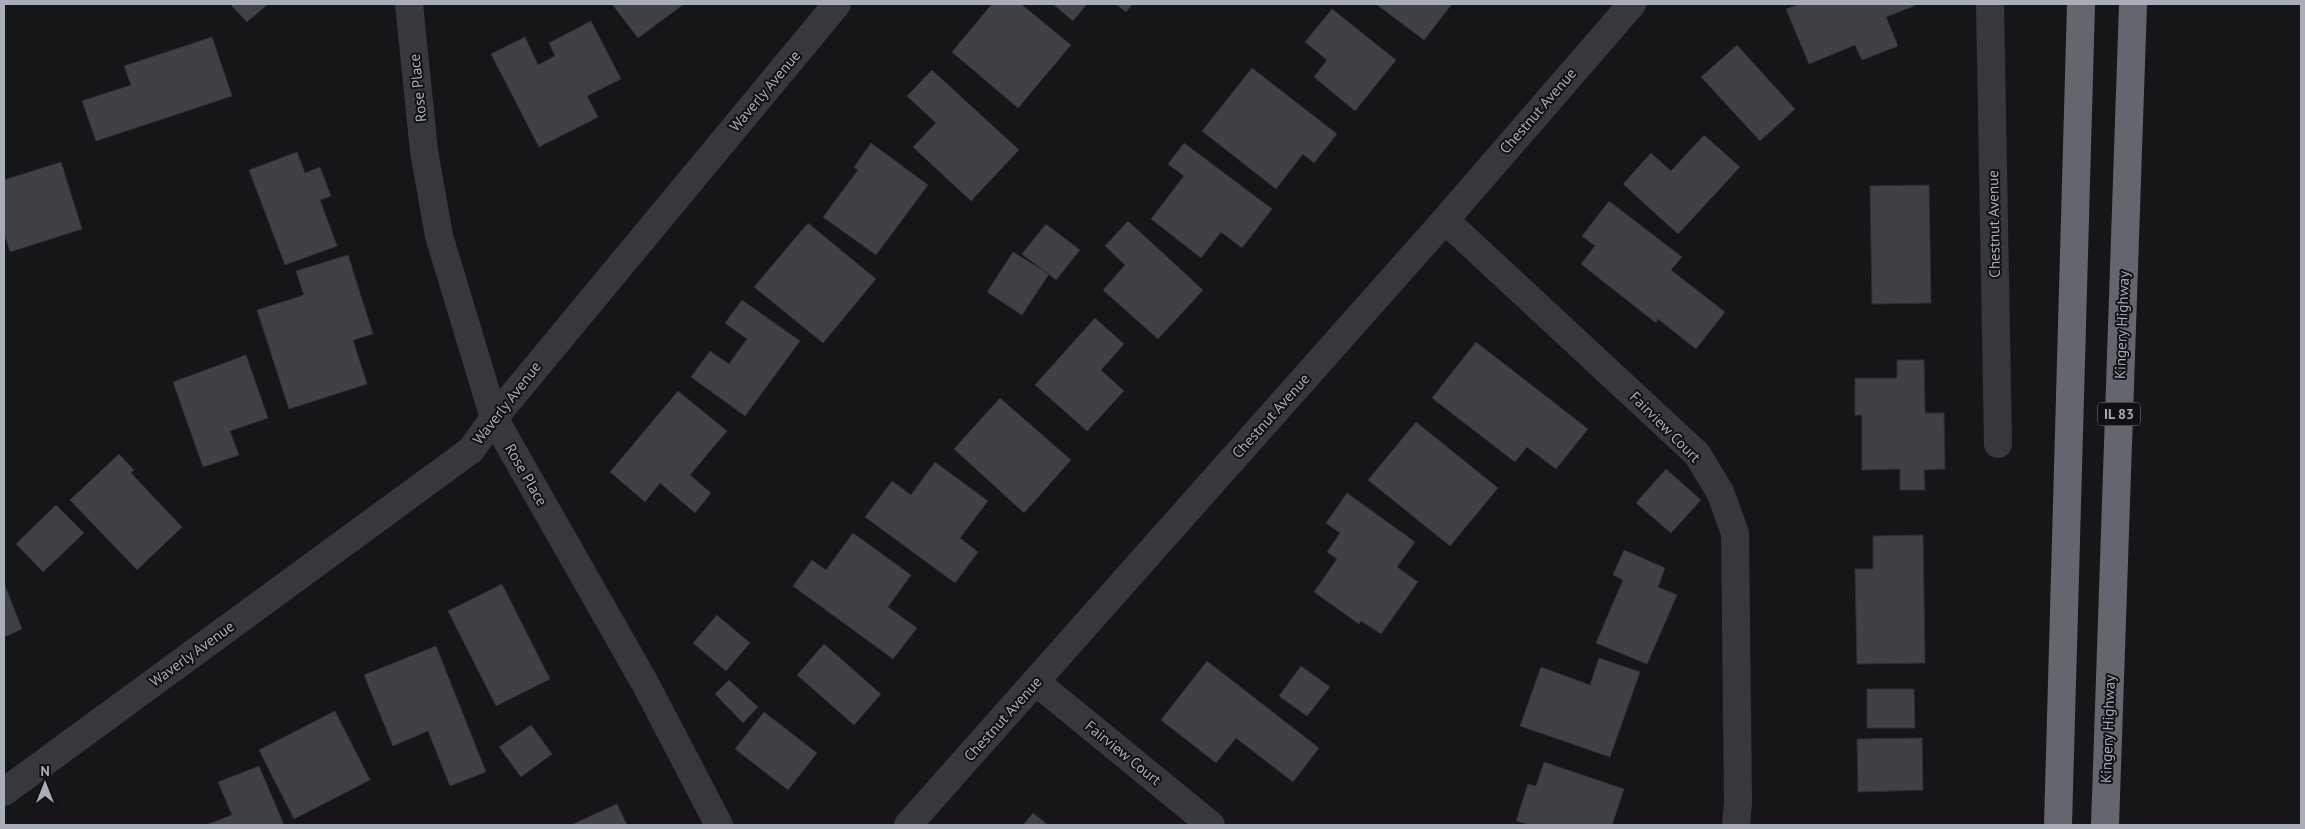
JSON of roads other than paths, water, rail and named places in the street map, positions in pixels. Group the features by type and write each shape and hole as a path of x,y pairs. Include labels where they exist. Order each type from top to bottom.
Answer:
{"highway":[{"path":"2058,825 2081,4"},
{"name":"Kingery Highway","path":"2105,825 2133,4"}],"street":[{"name":"Rose Place","path":"409,4 424,151 439,236 494,418 646,685 719,825"},
{"name":"Waverly Avenue","path":"4,792 471,450 494,418 837,4"},
{"name":"Chestnut Avenue","path":"908,825 1445,220 1632,4"},
{"name":"Chestnut Avenue","path":"1990,4 1998,444"},
{"name":"Fairview Court","path":"1445,220 1697,454 1720,492 1735,533 1738,802 1736,825"},
{"name":"Fairview Court","path":"1036,682 1210,825"}]}
